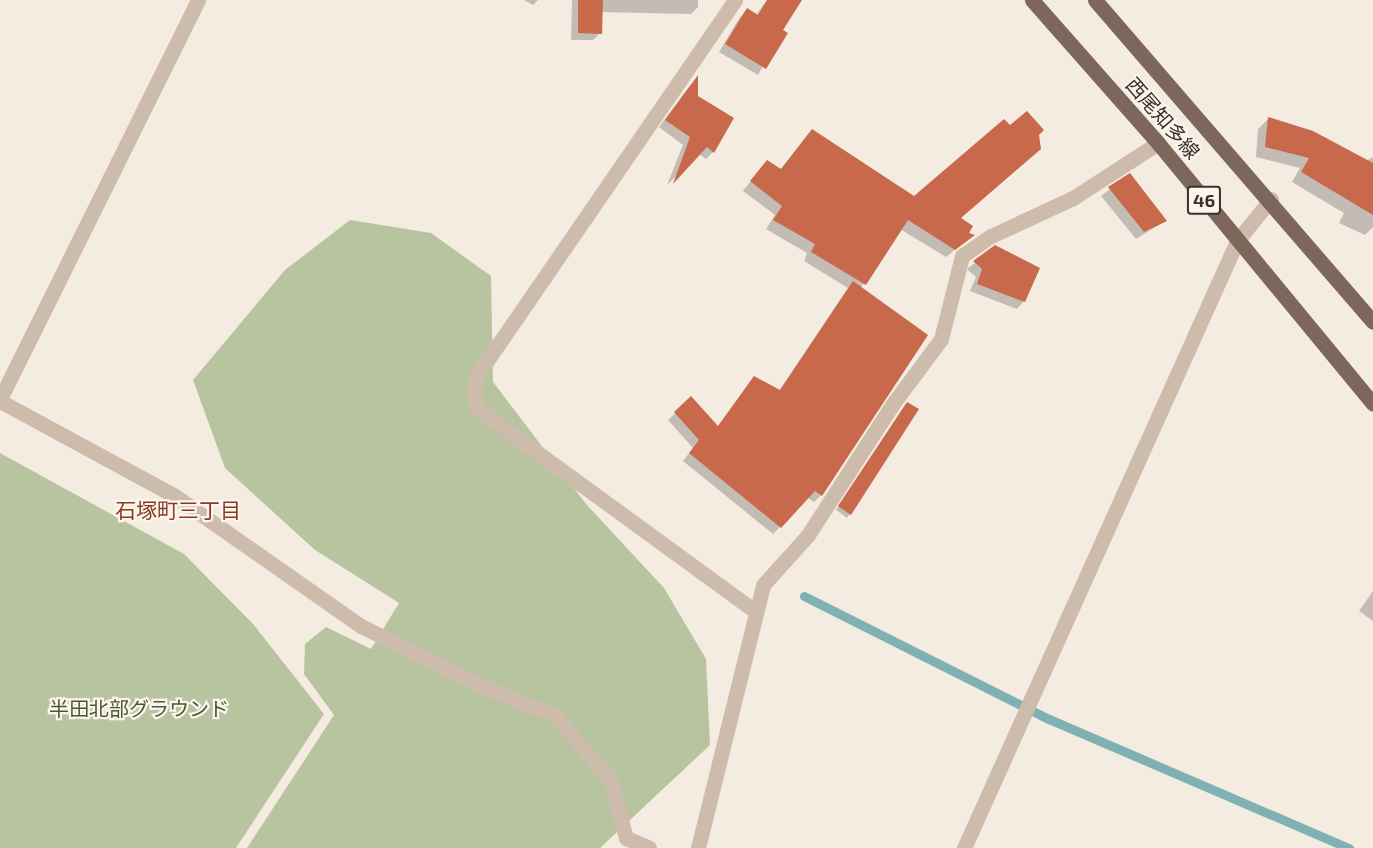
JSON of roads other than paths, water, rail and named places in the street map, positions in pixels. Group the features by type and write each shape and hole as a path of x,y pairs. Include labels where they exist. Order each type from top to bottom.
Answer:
{"main road":[{"name":"西尾知多線","path":"1032,0 1158,143 1373,404"},
{"name":"西尾知多線","path":"1095,0 1224,151 1271,199 1373,322"}],"street":[{"path":"198,0 0,400 175,496 361,626 480,685 554,715 610,779 626,838 649,848"},
{"path":"735,0 476,379 475,407 756,612"},
{"path":"698,848 763,585 808,535 892,405 941,339 963,256 991,236 1072,198 1158,143"},
{"path":"964,848 1237,241 1271,199"}],"waterway":[{"path":"804,596 1049,719 1349,848"}],"district":[{"name":"石塚町三丁目","path":"178,510"}],"park label":[{"name":"半田北部グラウンド","path":"139,708"}]}
